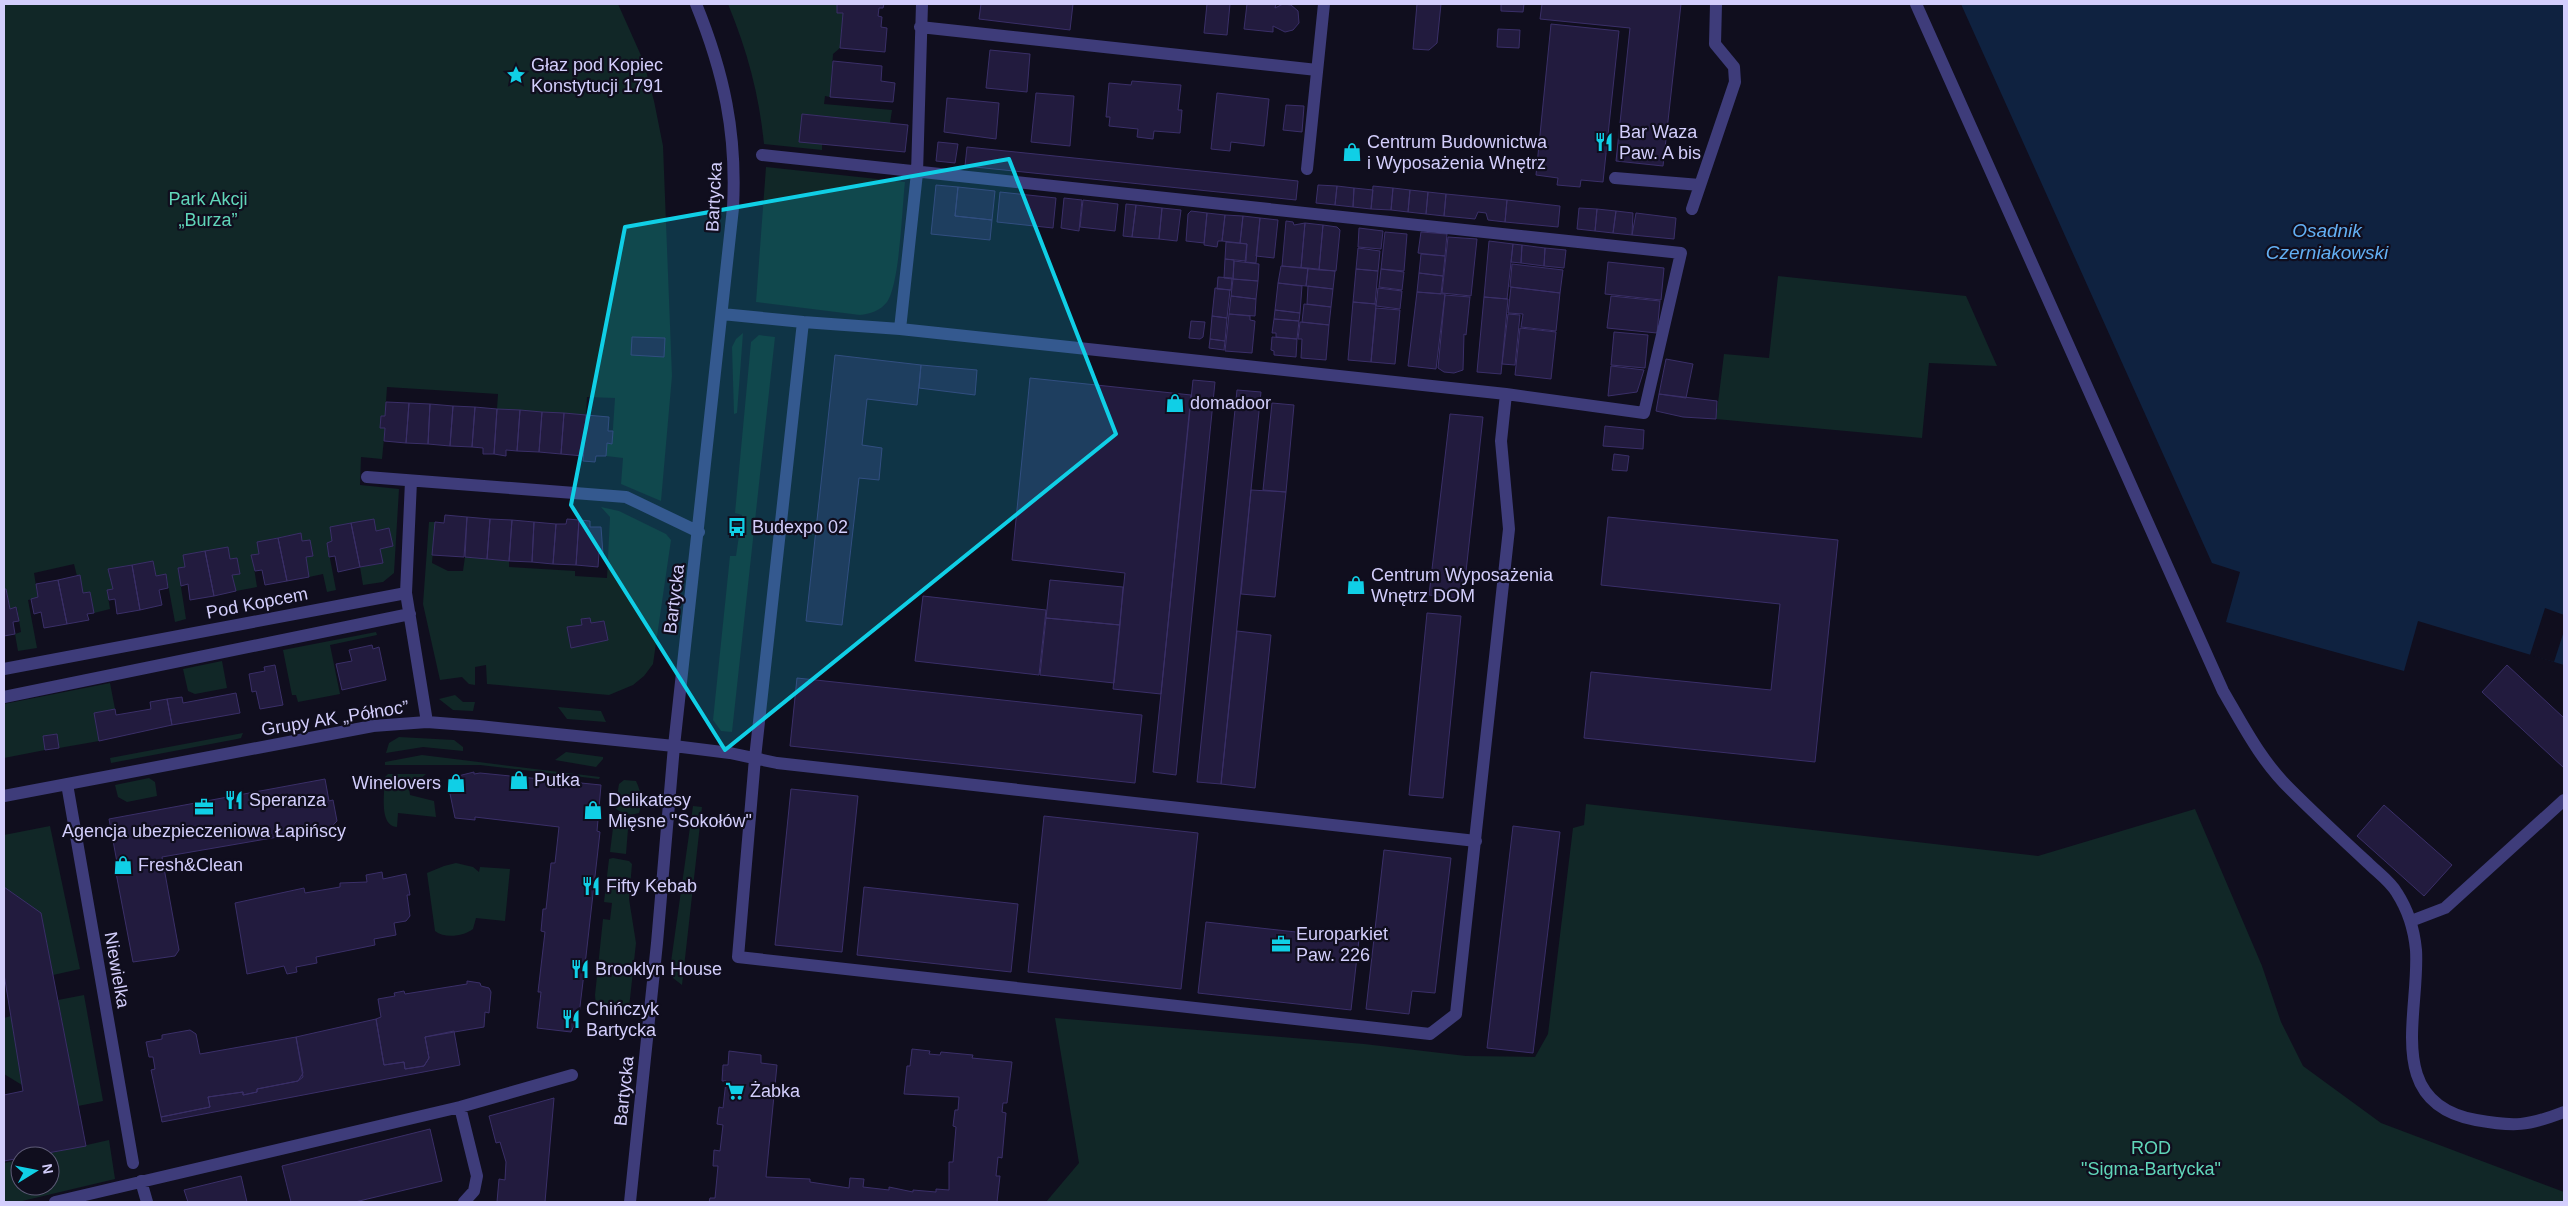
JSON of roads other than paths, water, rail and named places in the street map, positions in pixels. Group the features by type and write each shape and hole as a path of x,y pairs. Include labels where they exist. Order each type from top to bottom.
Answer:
{"street":[{"name":"Bartycka","path":"630,1202 657,943 674,746 699,532 736,166 728,105 711,41 696,4"},
{"path":"900,329 917,173 922,4"},
{"path":"1307,169 1324,4"},
{"path":"1692,209 1735,82 1734,67 1715,44 1716,4"},
{"path":"1916,4 2223,691 2266,764 2396,891 2411,922 2416,950 2411,1053 2417,1076 2428,1095 2442,1108 2464,1118 2495,1123 2520,1125 2539,1122 2564,1112"},
{"path":"920,27 1317,70"},
{"path":"722,314 900,329 1506,394 1644,413 1681,253 762,155"},
{"path":"1615,178 1700,185"},
{"path":"803,322 755,758 738,957 1430,1034 1456,1014 1508,529 1501,441 1506,394"},
{"path":"368,477 626,497 699,532"},
{"path":"411,481 406,593 427,722"},
{"name":"Pod Kopcem","path":"4,669 406,593"},
{"path":"4,697 410,614"},
{"name":"Grupy AK „Północ”","path":"4,796 373,726 427,722 674,746 786,764 1476,841"},
{"name":"Niewielka","path":"67,784 133,1163"},
{"path":"2411,922 2445,908 2564,800"},
{"path":"55,1202 460,1107 572,1075"},
{"path":"460,1107 477,1176 474,1192 464,1202"},
{"path":"141,1181 147,1202"}],"water":[{"name":"Osadnik Czerniakowski","path":"1961,4 2564,4 2564,665 2418,621 2404,671 2226,622 2240,572 2212,563"}],"place":[{"name":"Głaz pod Kopiec Konstytucji 1791","path":"516,75"},
{"name":"Bar Waza Paw. A bis","path":"1604,142"},
{"name":"Centrum Budownictwa i Wyposażenia Wnętrz","path":"1352,152"},
{"name":"domadoor","path":"1175,403"},
{"name":"Budexpo 02","path":"737,527"},
{"name":"Centrum Wyposażenia Wnętrz DOM","path":"1356,585"},
{"name":"Putka","path":"519,780"},
{"name":"Winelovers","path":"456,783"},
{"name":"Speranza","path":"234,800"},
{"name":"Agencja ubezpieczeniowa Łapińscy","path":"204,807"},
{"name":"Delikatesy Mięsne \"Sokołów\"","path":"593,810"},
{"name":"Fresh&Clean","path":"123,865"},
{"name":"Fifty Kebab","path":"591,886"},
{"name":"Europarkiet Paw. 226","path":"1281,944"},
{"name":"Brooklyn House","path":"580,969"},
{"name":"Chińczyk Bartycka","path":"571,1019"},
{"name":"Żabka","path":"735,1091"}],"park label":[{"name":"Park Akcji „Burza”","path":"208,209"},
{"name":"ROD \"Sigma-Bartycka\"","path":"2151,1158"}]}
